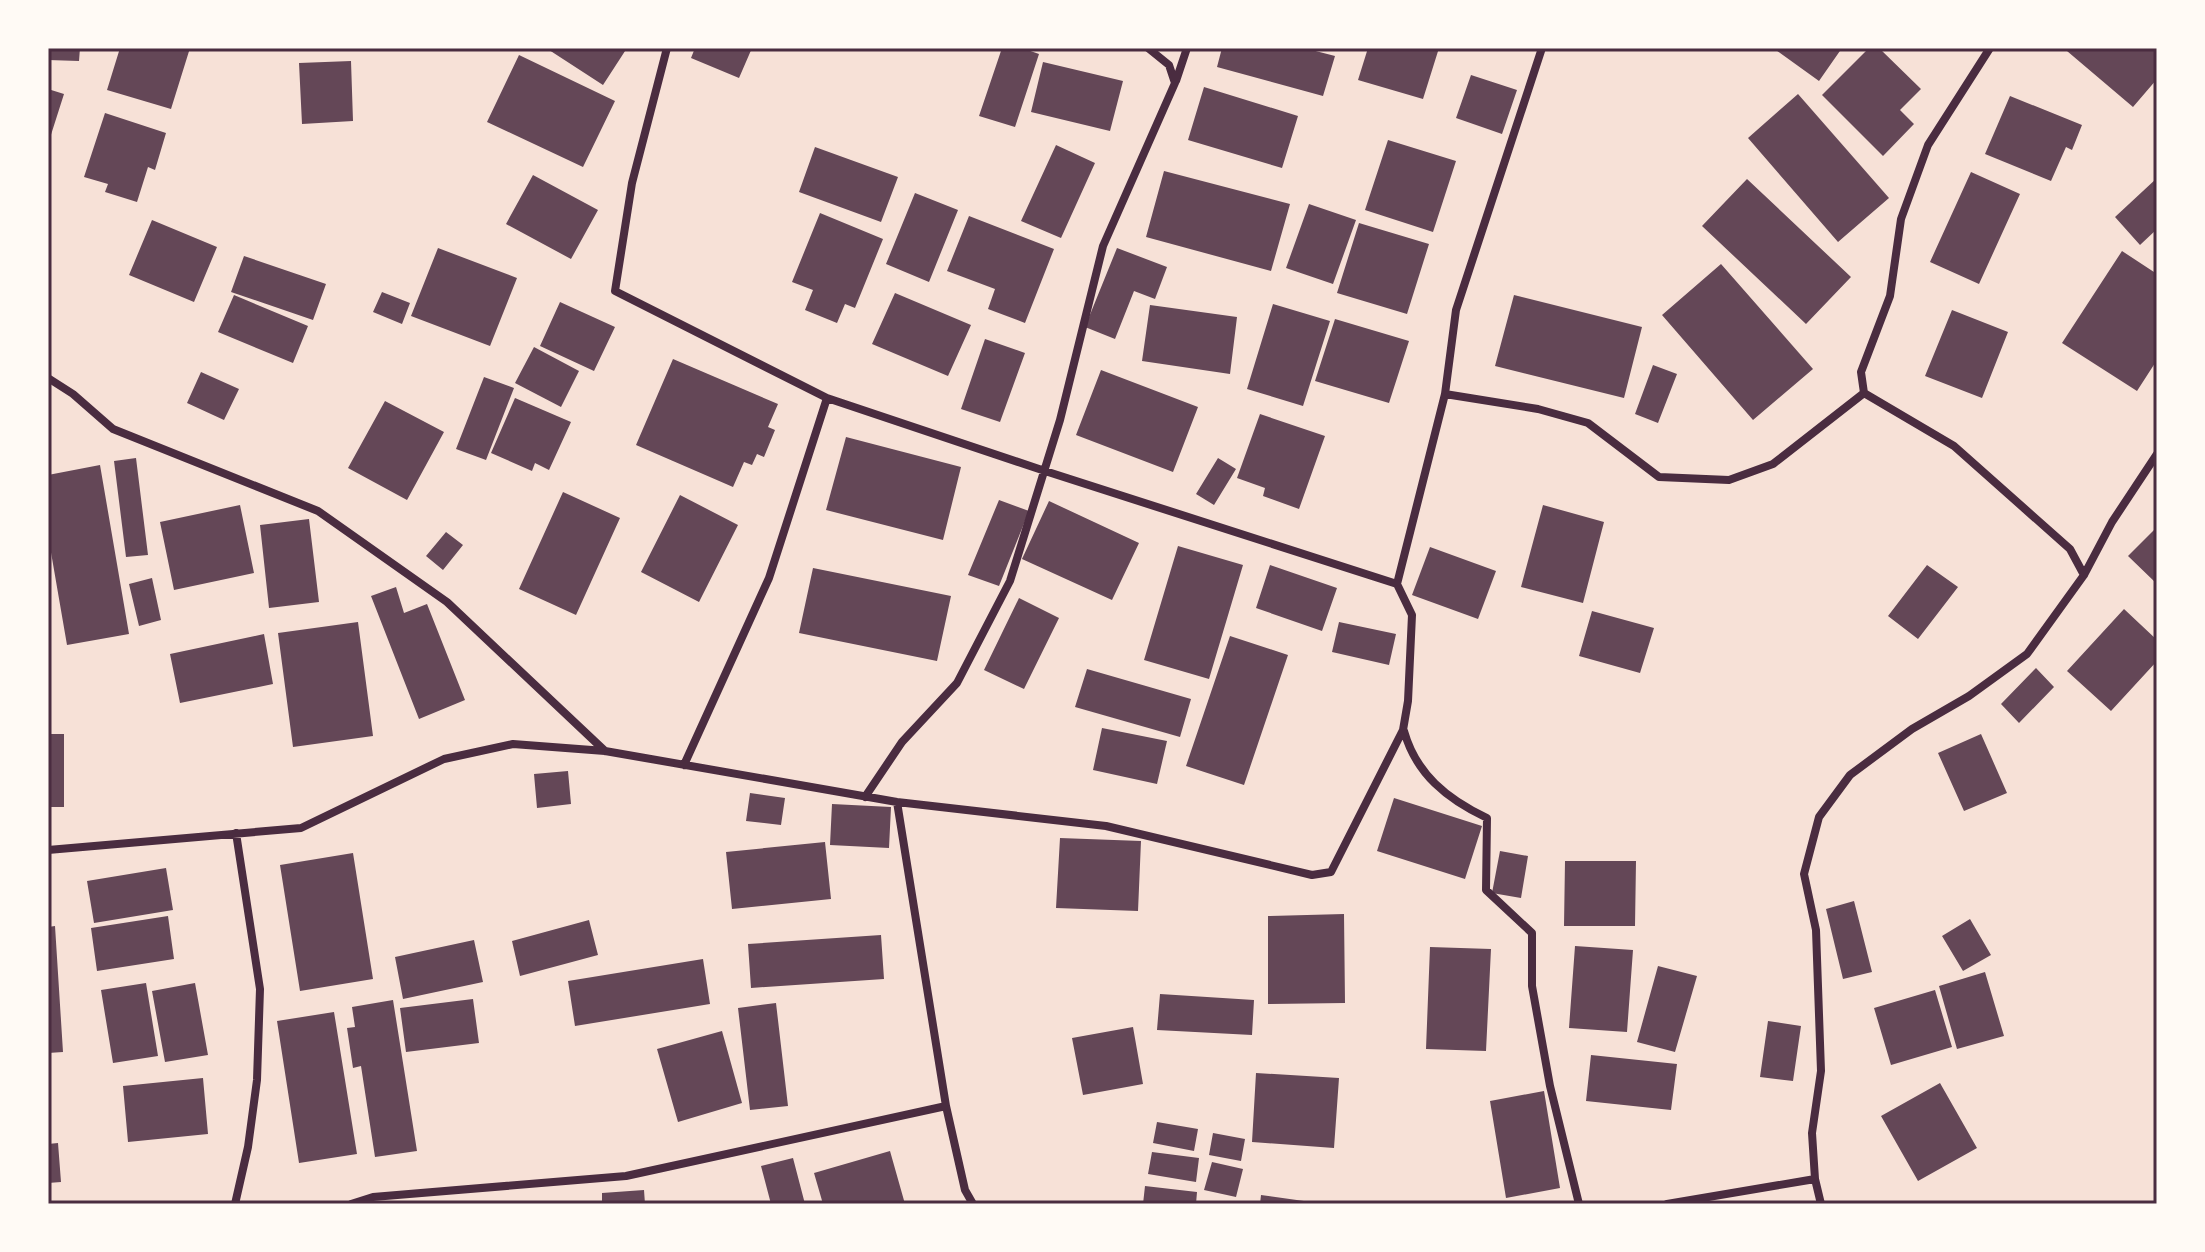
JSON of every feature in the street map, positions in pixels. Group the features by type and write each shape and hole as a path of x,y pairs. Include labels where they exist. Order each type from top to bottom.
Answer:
{"street":[{"path":"667,48 632,183 615,291 827,398 1397,584"},
{"path":"1148,48 1169,65 1175,83"},
{"path":"865,797 902,742 957,683 1010,581 1045,471 1103,246 1175,83 1187,48"},
{"path":"48,850 301,828 444,759 513,744 605,751 897,802 1106,826 1312,875 1331,872 1403,730 1408,701 1412,615 1397,584 1445,394 1456,310 1542,48"},
{"path":"1864,393 1861,372 1890,296 1901,219 1928,145 1990,48"},
{"path":"48,378 73,394 113,429 318,511 447,602 605,751"},
{"path":"1445,394 1538,409 1588,423 1659,477 1729,480 1773,464 1864,393"},
{"path":"1864,393 1954,446 2070,549 2084,575"},
{"path":"684,765 769,578 827,398"},
{"path":"1821,1204 1815,1179 1812,1133 1821,1071 1816,930 1804,874 1819,817 1850,775 1912,729 1969,696 2027,654 2084,575 2112,522 2157,454"},
{"path":"1403,730 1409,751 1426,777 1487,818 1486,890 1532,933 1532,986 1550,1086 1579,1204"},
{"path":"897,802 946,1106 965,1190 973,1204"},
{"path":"235,1204 248,1147 257,1080 260,989 236,833"},
{"path":"351,1204 373,1197 626,1176 946,1106"},
{"path":"1667,1204 1815,1179"}],"building":[{"path":"48,48 80,48 79,61 48,60"},
{"path":"120,48 190,48 171,109 107,90"},
{"path":"546,48 627,48 603,85"},
{"path":"695,48 752,48 739,78 691,58"},
{"path":"1002,48 1022,48 1039,54 1015,127 979,116"},
{"path":"1222,48 1304,48 1335,56 1323,96 1217,67"},
{"path":"1368,48 1439,48 1423,99 1358,80"},
{"path":"1773,48 1842,48 1819,81"},
{"path":"1869,48 1879,48 1921,89 1900,110 1914,124 1883,156 1822,95"},
{"path":"2069,48 2157,48 2157,79 2133,107 2067,51"},
{"path":"519,55 615,101 583,167 487,122"},
{"path":"351,61 353,121 302,124 299,63"},
{"path":"1043,62 1123,81 1110,131 1031,112"},
{"path":"1471,75 1517,90 1502,134 1456,118"},
{"path":"1204,87 1298,116 1282,168 1188,140"},
{"path":"48,89 64,94 49,141 48,141"},
{"path":"1798,94 1889,198 1838,242 1748,138"},
{"path":"2010,96 2082,125 2072,150 2066,147 2051,181 1985,154"},
{"path":"105,113 166,133 155,170 148,167 137,202 105,192 108,184 84,177"},
{"path":"1388,140 1456,161 1433,232 1365,210"},
{"path":"1056,145 1095,163 1061,238 1021,221"},
{"path":"815,147 898,177 881,222 799,192"},
{"path":"1164,171 1290,204 1271,271 1146,237"},
{"path":"1971,172 2020,194 1979,284 1930,262"},
{"path":"533,175 598,210 571,259 506,224"},
{"path":"2157,178 2157,229 2140,245 2115,217"},
{"path":"1747,179 1851,277 1806,324 1702,226"},
{"path":"915,193 958,210 929,282 886,264"},
{"path":"1309,204 1356,220 1333,284 1286,268"},
{"path":"820,213 883,239 855,308 845,304 837,323 805,310 813,290 792,282"},
{"path":"969,216 1054,249 1025,323 988,309 995,289 947,271"},
{"path":"152,220 217,247 194,302 129,275"},
{"path":"1359,223 1429,244 1407,314 1337,293"},
{"path":"438,248 517,278 490,346 411,316"},
{"path":"1117,248 1167,267 1155,299 1134,291 1115,339 1085,327"},
{"path":"2122,251 2157,274 2157,360 2137,391 2062,343"},
{"path":"244,256 326,284 313,320 231,292"},
{"path":"1721,264 1813,369 1753,420 1662,315"},
{"path":"382,292 410,303 402,324 373,312"},
{"path":"895,293 971,325 948,376 872,344"},
{"path":"234,295 308,326 293,363 218,332"},
{"path":"1514,295 1642,327 1624,398 1495,366"},
{"path":"560,302 615,327 594,371 540,346"},
{"path":"1273,304 1330,321 1303,406 1247,389"},
{"path":"1150,305 1237,317 1230,374 1142,361"},
{"path":"1952,310 2008,332 1982,398 1925,376"},
{"path":"1335,319 1409,341 1389,403 1315,381"},
{"path":"985,339 1025,353 1000,422 961,409"},
{"path":"534,347 579,371 561,407 515,383"},
{"path":"673,359 778,404 768,427 775,430 764,457 757,454 752,465 744,462 733,487 636,445"},
{"path":"1653,365 1677,374 1658,423 1635,414"},
{"path":"1101,370 1198,407 1173,472 1076,435"},
{"path":"201,372 239,389 224,420 187,403"},
{"path":"484,377 514,388 486,460 456,449"},
{"path":"515,398 571,422 549,470 535,463 532,471 491,453"},
{"path":"385,401 444,432 407,500 348,468"},
{"path":"1260,414 1325,436 1299,509 1263,496 1265,488 1237,478"},
{"path":"846,437 961,467 943,540 826,510"},
{"path":"136,458 148,555 126,557 114,461"},
{"path":"1218,458 1236,469 1214,505 1196,494"},
{"path":"100,465 129,634 67,645 48,535 48,475"},
{"path":"563,492 620,518 576,615 519,589"},
{"path":"680,495 738,525 699,602 641,572"},
{"path":"999,500 1029,511 999,586 968,575"},
{"path":"1049,501 1139,543 1112,600 1022,559"},
{"path":"240,505 254,573 174,590 160,522"},
{"path":"1543,505 1604,522 1583,603 1521,587"},
{"path":"309,519 319,602 269,608 260,525"},
{"path":"2157,527 2157,584 2128,556"},
{"path":"446,532 463,545 443,570 426,556"},
{"path":"1178,546 1243,565 1209,679 1144,660"},
{"path":"1430,547 1496,571 1478,619 1412,595"},
{"path":"1270,565 1337,588 1322,631 1256,608"},
{"path":"1927,565 1958,587 1918,639 1888,616"},
{"path":"813,568 951,596 937,661 799,633"},
{"path":"152,578 161,620 139,626 129,584"},
{"path":"396,587 404,613 427,604 465,700 419,719 371,596"},
{"path":"1019,598 1059,618 1024,689 984,670"},
{"path":"2124,609 2157,640 2157,661 2111,711 2067,671"},
{"path":"1592,611 1654,628 1640,673 1579,656"},
{"path":"358,622 373,736 293,747 278,633"},
{"path":"1339,622 1396,634 1389,665 1332,652"},
{"path":"264,634 273,684 180,703 170,654"},
{"path":"1230,636 1288,655 1244,785 1186,766"},
{"path":"2036,668 2054,687 2019,723 2001,704"},
{"path":"1087,669 1191,699 1180,737 1075,707"},
{"path":"1102,728 1167,741 1157,784 1093,770"},
{"path":"48,734 64,734 64,807 48,807"},
{"path":"1981,734 2007,793 1964,811 1938,753"},
{"path":"568,771 571,804 537,808 534,774"},
{"path":"750,793 785,798 781,825 746,821"},
{"path":"1394,798 1482,826 1465,879 1377,851"},
{"path":"832,804 891,807 889,848 830,845"},
{"path":"1060,838 1141,841 1138,911 1056,908"},
{"path":"825,842 831,899 732,909 726,852"},
{"path":"1500,851 1528,856 1521,898 1492,893"},
{"path":"353,853 373,979 300,991 280,865"},
{"path":"1565,861 1636,861 1635,926 1564,926"},
{"path":"166,868 173,910 94,923 87,881"},
{"path":"1854,901 1872,972 1843,979 1826,909"},
{"path":"1344,914 1345,1003 1268,1004 1268,916"},
{"path":"168,916 174,959 97,971 91,928"},
{"path":"1970,919 1991,955 1963,971 1942,936"},
{"path":"589,920 598,955 520,976 512,941"},
{"path":"55,926 63,1052 48,1053 48,927"},
{"path":"881,935 884,979 751,988 748,944"},
{"path":"474,940 483,982 403,999 395,957"},
{"path":"1575,946 1633,950 1627,1032 1569,1028"},
{"path":"1430,947 1491,949 1486,1051 1426,1049"},
{"path":"703,959 710,1004 575,1026 568,981"},
{"path":"1658,966 1697,976 1675,1052 1637,1042"},
{"path":"1985,972 2004,1036 1957,1049 1939,986"},
{"path":"146,983 158,1056 113,1063 101,990"},
{"path":"195,983 208,1055 165,1062 152,991"},
{"path":"1935,990 1952,1047 1891,1065 1874,1008"},
{"path":"1160,994 1254,1000 1252,1035 1157,1030"},
{"path":"473,999 479,1043 406,1052 400,1008"},
{"path":"393,1000 417,1151 375,1157 361,1066 353,1068 347,1028 355,1027 352,1007"},
{"path":"776,1003 788,1106 750,1110 738,1008"},
{"path":"334,1012 357,1154 299,1163 277,1021"},
{"path":"1768,1021 1801,1026 1793,1081 1760,1077"},
{"path":"1133,1027 1143,1084 1083,1095 1072,1038"},
{"path":"722,1031 742,1103 678,1122 657,1049"},
{"path":"1591,1055 1677,1064 1671,1110 1586,1101"},
{"path":"1256,1073 1339,1078 1334,1148 1252,1142"},
{"path":"203,1078 208,1134 128,1142 123,1086"},
{"path":"1940,1083 1977,1148 1918,1181 1881,1116"},
{"path":"1544,1091 1560,1188 1506,1198 1490,1101"},
{"path":"1157,1122 1198,1129 1194,1151 1153,1143"},
{"path":"1213,1133 1245,1139 1241,1161 1209,1155"},
{"path":"58,1143 61,1182 48,1183 48,1144"},
{"path":"890,1151 905,1204 823,1204 814,1173"},
{"path":"1152,1152 1199,1158 1196,1182 1148,1174"},
{"path":"793,1158 805,1204 771,1204 761,1166"},
{"path":"1212,1162 1243,1169 1236,1197 1204,1190"},
{"path":"1145,1186 1197,1192 1196,1204 1143,1204"},
{"path":"644,1190 645,1204 602,1204 602,1193"},
{"path":"1261,1195 1311,1202 1311,1204 1260,1204"}]}
